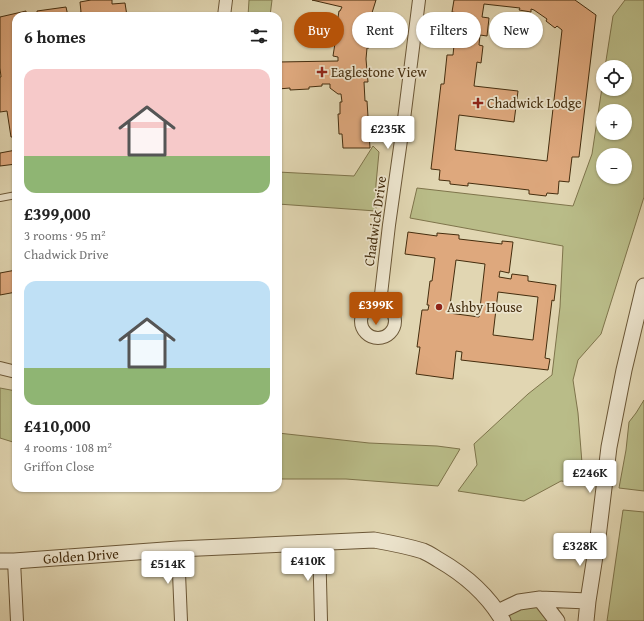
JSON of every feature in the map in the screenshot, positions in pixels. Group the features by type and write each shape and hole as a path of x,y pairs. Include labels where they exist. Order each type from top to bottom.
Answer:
{"street":[{"path":"224,12 226,0"},
{"name":"Chadwick Drive","path":"380,303 419,0"},
{"path":"586,621 609,447 624,370 644,286"},
{"path":"0,368 12,371"},
{"name":"Golden Drive","path":"7,561 178,549 374,540 406,546 424,552 452,567 476,586 500,616"},
{"path":"319,542 321,621"},
{"path":"178,549 181,621"},
{"path":"7,561 17,621"},
{"path":"500,616 519,602 540,599 588,601"},
{"path":"540,599 557,621"}],"lane":[{"path":"0,198 12,196"}],"green space":[{"path":"249,0 272,0 270,12 248,12"},
{"path":"625,0 644,0 644,197 601,334 578,360 573,380 578,413 582,463 577,483 561,481 524,501 458,491 477,465 474,444 528,394 552,375 560,307 563,246 410,218 417,188 573,206 592,154 596,127 596,140 632,140 632,104 600,104 601,96 632,96 632,60 606,60 613,16"},
{"path":"373,146 379,152 376,184 376,211 282,204 282,172 354,176"},
{"path":"0,388 12,390 12,442 0,438"},
{"path":"644,400 644,491 619,488 626,450 629,422"},
{"path":"282,433 369,443 437,446 460,449 438,486 346,479 282,479"},
{"path":"623,510 644,512 644,621 607,621"},
{"path":"540,599 551,621 502,621 498,612"}],"building":[{"path":"91,0 112,0 112,4 125,3 126,12 81,12 80,2"},
{"name":"Eaglestone View","path":"312,0 376,0 372,12 352,12 352,48 367,48 366,59 368,82 364,82 365,101 367,101 370,148 343,148 342,134 339,134 338,114 340,114 340,102 342,102 341,94 338,94 330,88 330,84 309,87 309,89 290,90 290,88 282,89 282,62 338,61 338,57 333,56 334,48 344,48 344,12 339,12 342,7"},
{"name":"Chadwick Lodge","path":"454,0 575,0 596,15 579,157 572,157 569,182 559,181 558,194 547,193 546,196 529,194 529,190 468,183 468,186 450,184 450,181 439,180 440,170 431,169 441,84 444,84 447,55 453,55 454,48 481,48 481,46 483,46 481,63 477,62 474,86 518,91 514,122 459,115 455,150 547,161 562,30 557,26 555,28 546,21 547,19 543,16 543,12 537,12 531,9 531,12 519,10 520,8 484,4 482,17 489,18 487,36 481,35 481,12 452,12"},
{"path":"66,7 67,12 37,12"},
{"path":"12,14 12,137 7,111 0,112 0,17"},
{"path":"12,151 12,164 0,166 0,153"},
{"name":"Ashby House","path":"408,232 437,236 437,233 459,235 459,239 502,244 502,241 513,242 509,273 500,271 499,277 511,279 512,274 528,276 528,281 556,285 554,301 552,300 545,358 550,359 548,370 461,360 462,352 456,351 453,379 416,374 420,347 417,347 422,310 428,310 429,305 427,305 430,281 432,281 435,258 405,254","holes":["456,260 485,264 479,317 449,313","498,292 538,297 533,340 493,335"]},
{"path":"12,271 12,293 0,295 0,273"}],"place":[{"name":"Eaglestone View","path":"322,72"},
{"name":"Chadwick Lodge","path":"478,103"},
{"name":"Ashby House","path":"439,307"}]}
